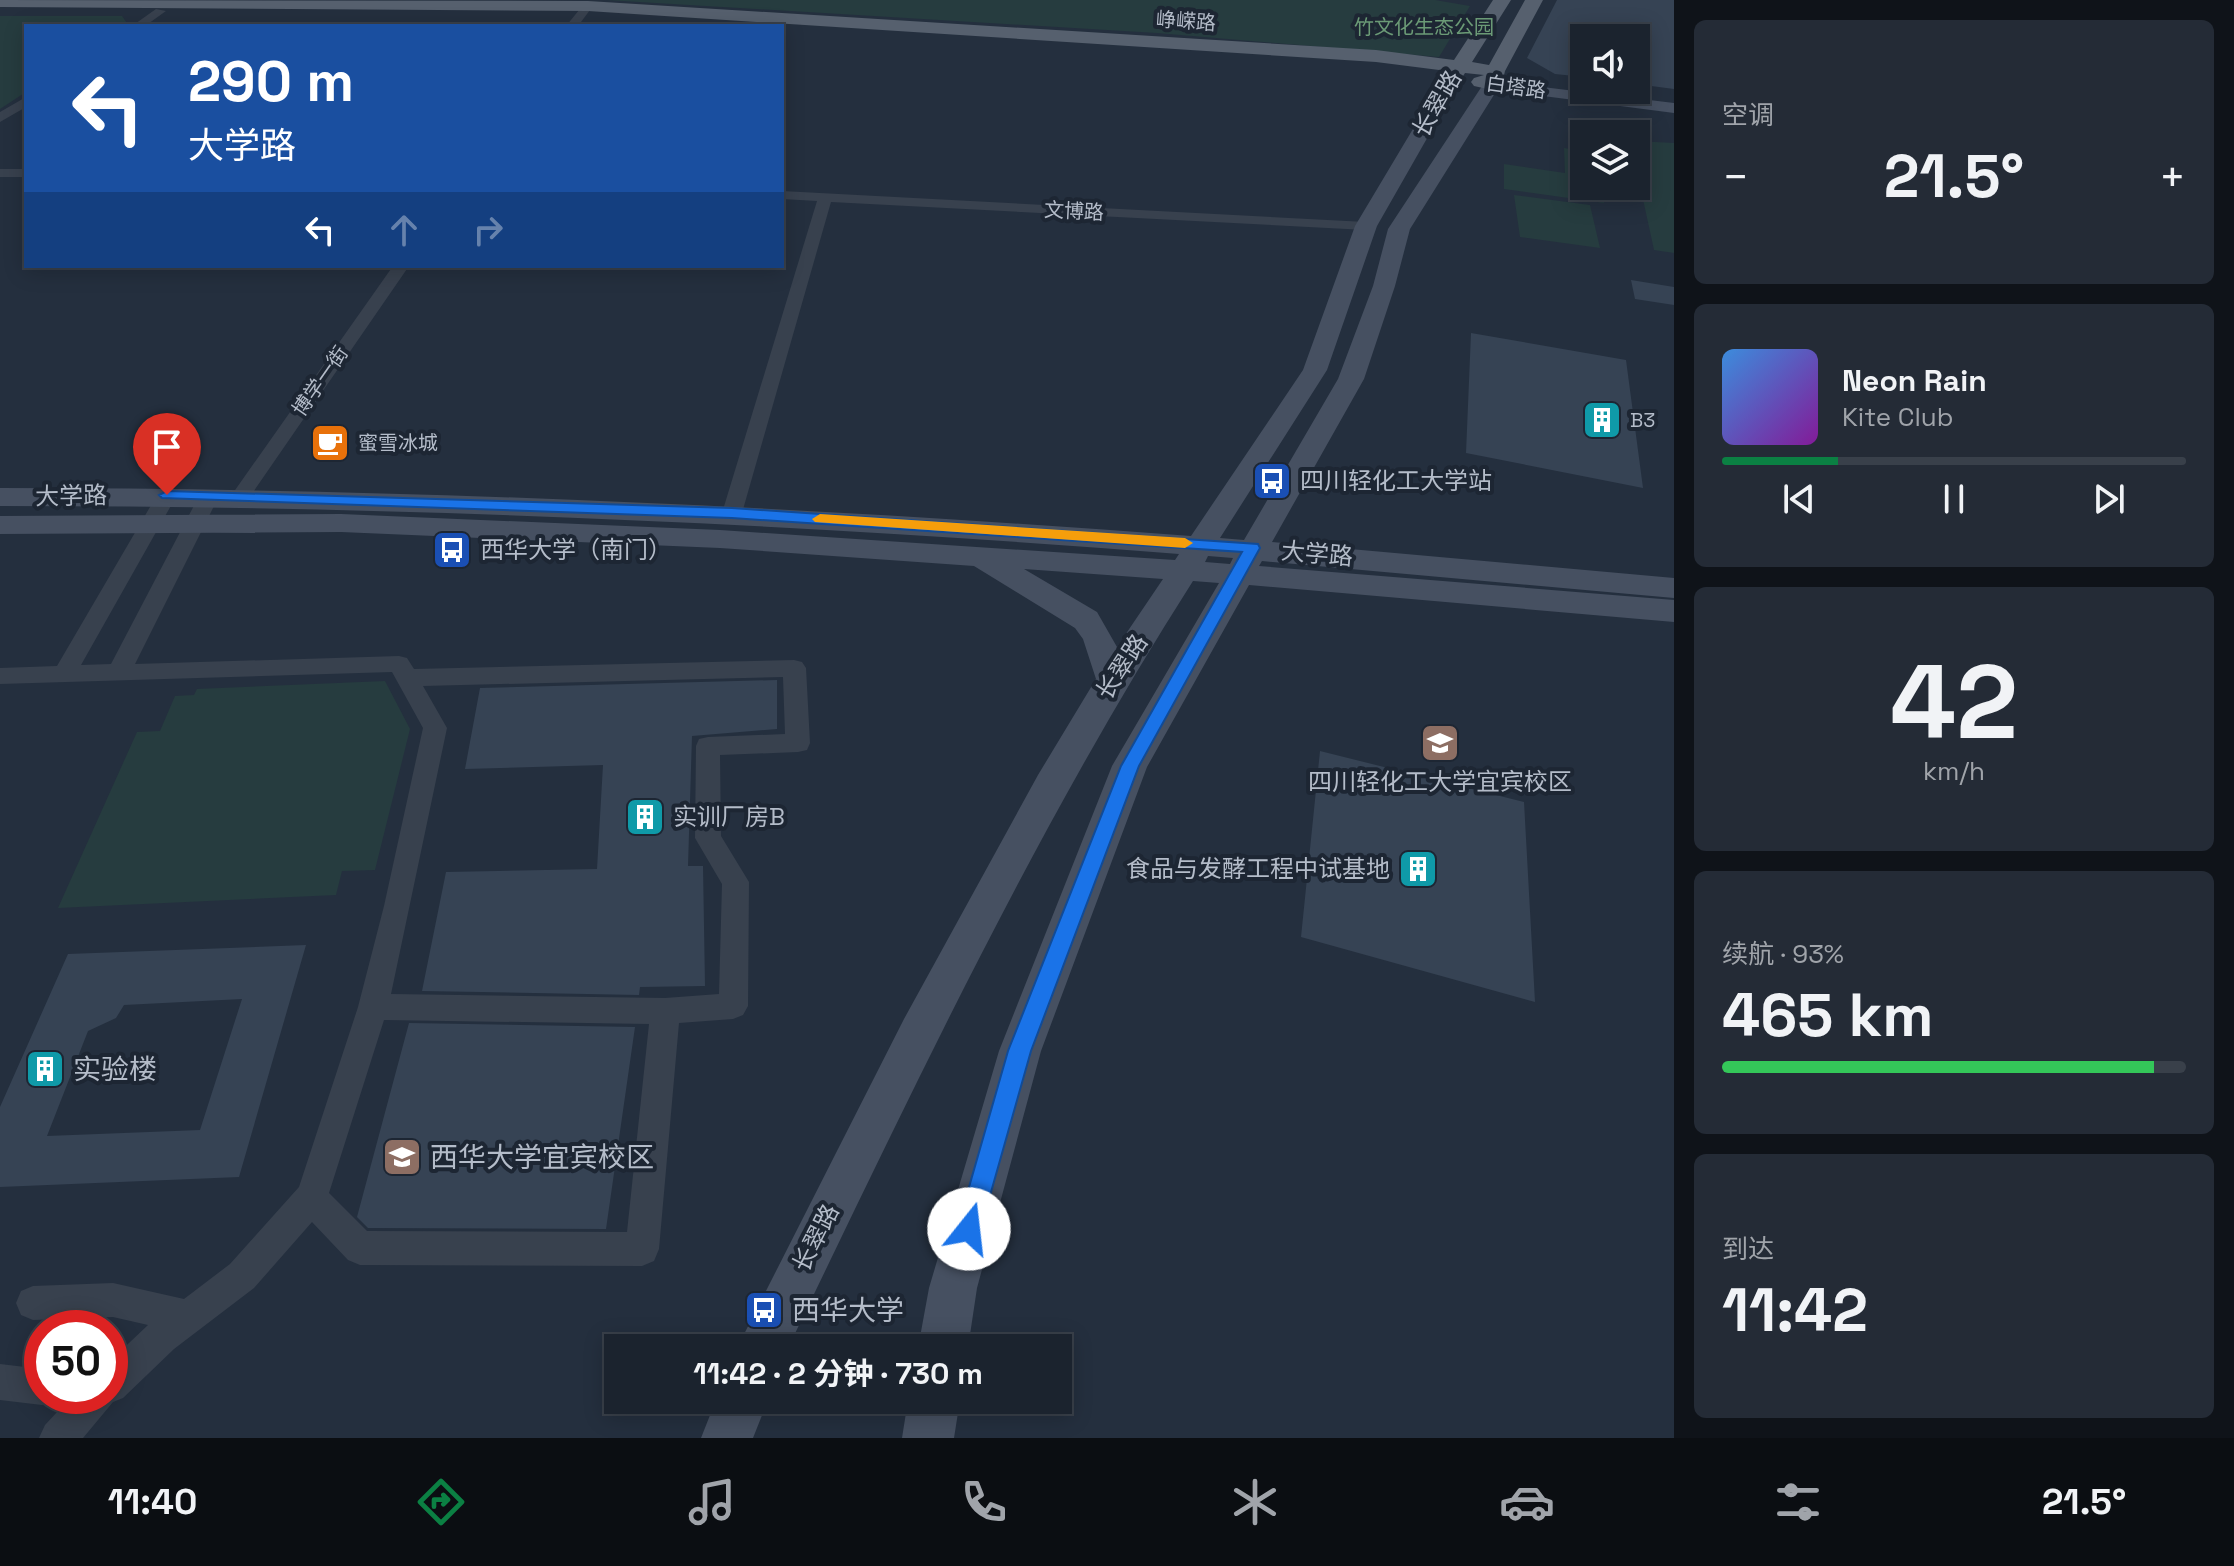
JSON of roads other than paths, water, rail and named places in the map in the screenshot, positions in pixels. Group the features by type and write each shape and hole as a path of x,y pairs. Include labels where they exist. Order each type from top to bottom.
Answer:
{"main road":[{"name":"长翠路","path":"769,1334 919,1033 1051,785 1113,679 1315,370 1366,226 1455,72 1502,0"},
{"name":"长翠路","path":"945,1334 953,1288 1025,1037 1130,766 1351,379 1384,286 1399,229 1494,78 1534,0"},
{"name":"峥嵘路","path":"0,2 579,16 738,24"},
{"name":"峥嵘路","path":"0,11 329,11 579,16 720,24"},
{"name":"峥嵘路","path":"784,26 1376,56 1455,72"},
{"name":"峥嵘路","path":"784,28 1202,52 1455,72"},
{"name":"白塔路","path":"1455,72 1674,108"},
{"name":"白塔路","path":"1494,78 1570,83"},
{"path":"1650,93 1674,96"},
{"name":"大学路","path":"0,497 167,495 732,513 1194,557 1674,588"},
{"name":"大学路","path":"0,525 341,523 720,539 978,555 1194,557"},
{"path":"978,555 1086,620 1098,638 1113,679"},
{"name":"大学路","path":"1245,561 1674,611"},
{"path":"727,1438 736,1414"},
{"path":"928,1438 932,1414"}],"street":[{"path":"141,24 160,11"},
{"path":"0,118 24,102"},
{"path":"0,173 24,173"},
{"name":"文博路","path":"784,195 1366,226"},
{"path":"732,513 825,197"},
{"name":"博学一街","path":"240,497 400,268"},
{"path":"65,673 167,495"},
{"path":"119,672 209,496"},
{"path":"0,676 399,664 435,728 398,906 373,1007 311,1198 242,1276 128,1367"},
{"path":"373,1007 665,1011 733,1006 736,882 708,838 708,746 798,743 794,668 406,678"},
{"path":"311,1198 360,1248 642,1249 665,1011"},
{"path":"33,1303 113,1300 188,1317"},
{"path":"0,1382 24,1385"},
{"path":"58,1438 78,1414"}],"place":[{"name":"B3","path":"1602,420"},
{"name":"蜜雪冰城","path":"330,443"},
{"name":"四川轻化工大学站","path":"1272,481"},
{"name":"西华大学（南门）","path":"452,550"},
{"name":"四川轻化工大学宜宾校区","path":"1440,743"},
{"name":"实训厂房B","path":"645,817"},
{"name":"食品与发酵工程中试基地","path":"1418,869"},
{"name":"实验楼","path":"45,1069"},
{"name":"西华大学宜宾校区","path":"402,1157"},
{"name":"西华大学","path":"764,1310"}],"park label":[{"name":"竹文化生态公园","path":"1424,27"}]}
